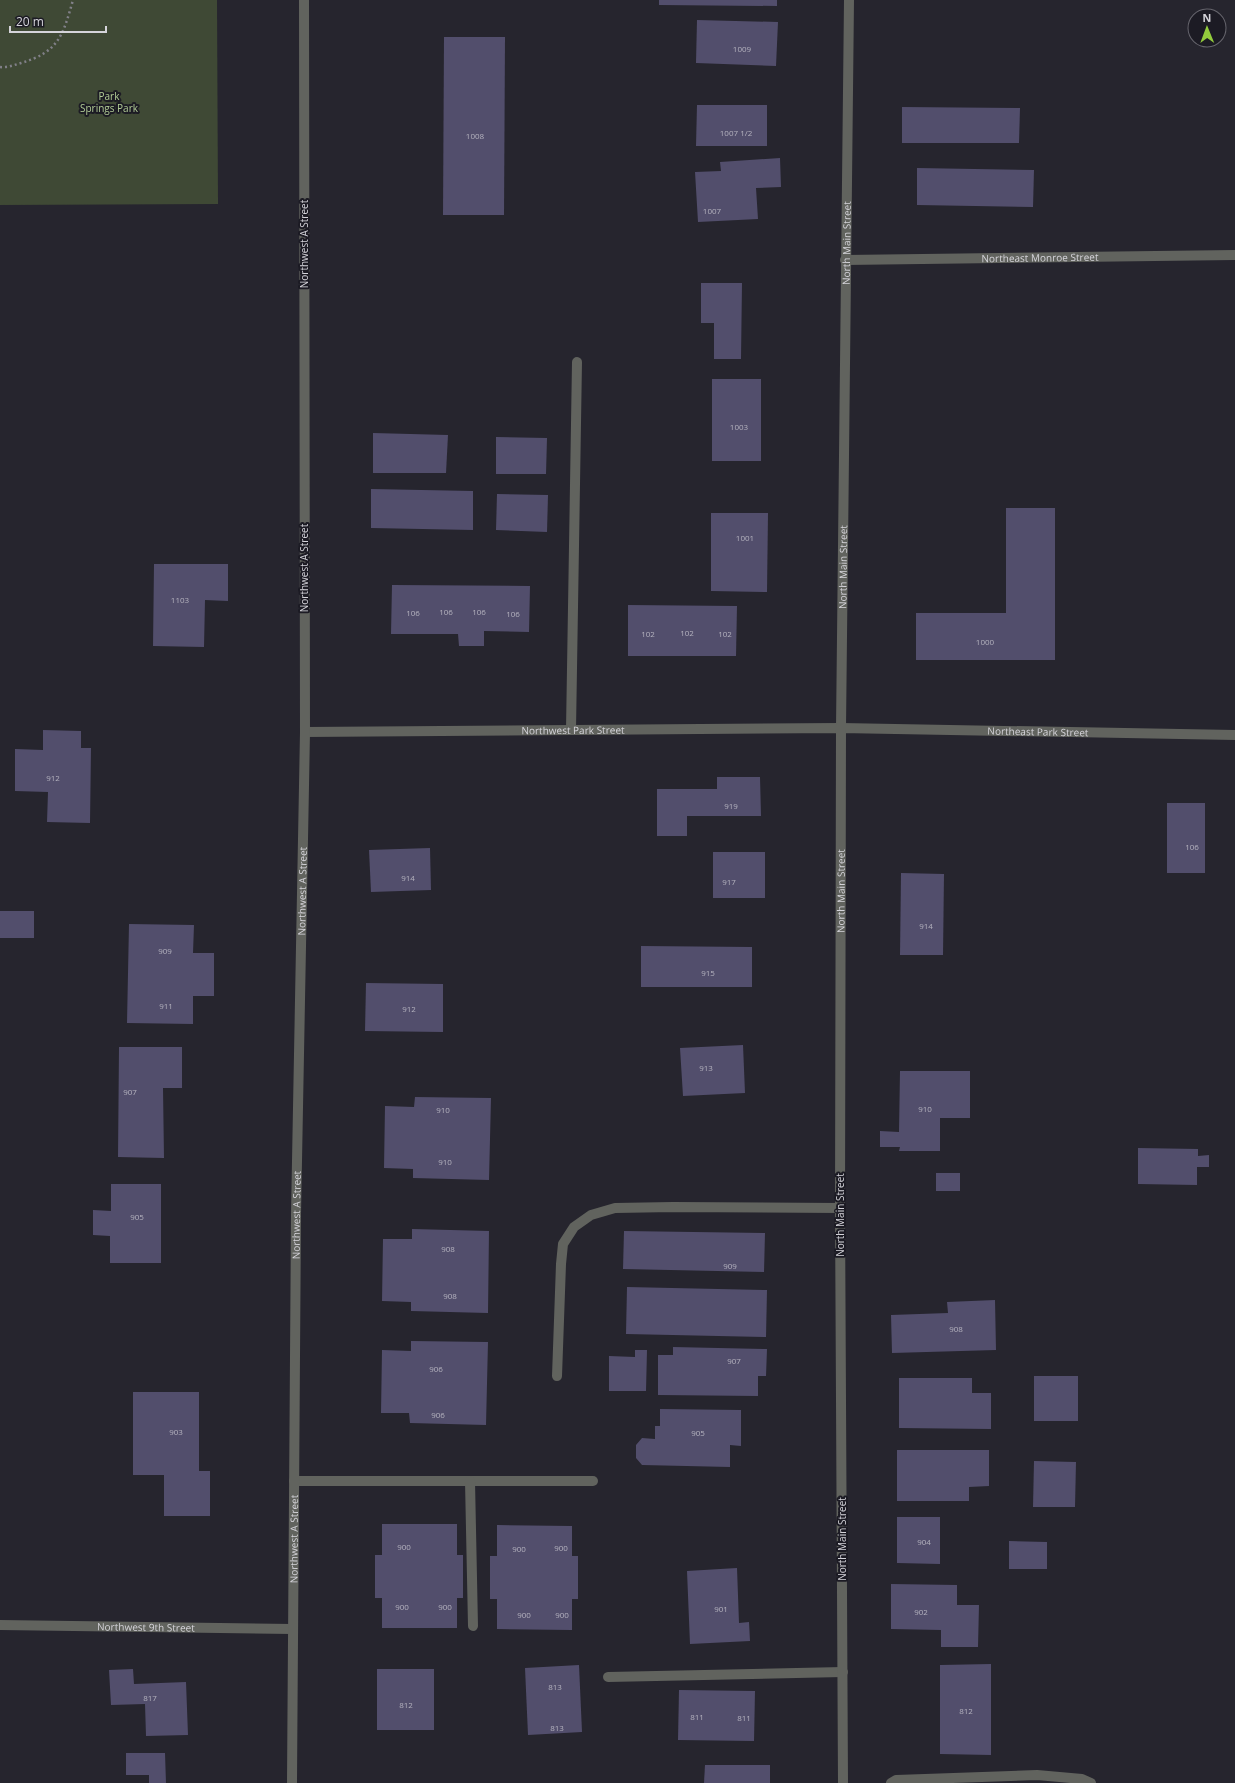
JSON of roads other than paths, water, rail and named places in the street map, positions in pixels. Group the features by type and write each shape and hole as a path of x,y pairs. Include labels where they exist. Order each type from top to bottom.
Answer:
{"street":[{"name":"Northwest A Street","path":"292,1783 296,1207 305,732 304,0"},
{"name":"North Main Street","path":"843,1783 840,1208 841,728 849,0"},
{"name":"Northeast Monroe Street","path":"845,260 1235,255"},
{"path":"571,730 577,362"},
{"name":"Northwest Park Street","path":"305,732 841,728"},
{"name":"Northeast Park Street","path":"841,728 1235,735"},
{"path":"557,1376 560,1264 563,1244 574,1226 591,1214 614,1208 840,1208"},
{"path":"294,1481 593,1481"},
{"path":"470,1481 473,1626"},
{"name":"Northwest 9th Street","path":"0,1625 292,1629"},
{"path":"608,1677 842,1672"},
{"path":"891,1783 896,1780 1037,1775 1082,1779 1091,1783"}],"park label":[{"name":"Park Springs Park","path":"109,102"}]}
